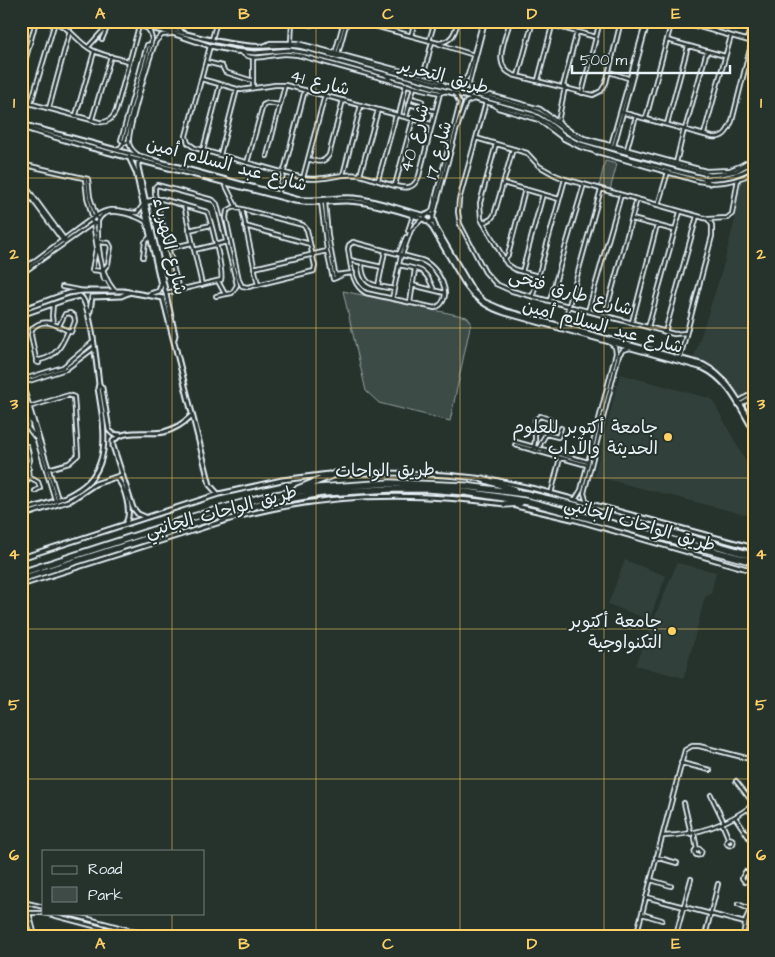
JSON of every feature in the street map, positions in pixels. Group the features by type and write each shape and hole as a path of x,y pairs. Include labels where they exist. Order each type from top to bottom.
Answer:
{"highway":[{"path":"292,492 335,474"},
{"path":"483,478 526,494"},
{"name":"طريق الواحات","path":"21,573 240,503 292,492 350,485 409,483 465,486 526,494 629,525"},
{"name":"طريق الواحات","path":"21,579 234,511 265,503 322,493 390,489 429,489 466,492 530,502 754,556"},
{"path":"505,504 527,504 530,502"},
{"name":"طريق الواحات","path":"639,527 754,562"}],"street":[{"path":"21,76 36,21"},
{"path":"50,21 70,30 87,47 94,51 129,61"},
{"name":"طريق التحرير","path":"141,21 240,45 264,47 298,46 322,51 415,80"},
{"path":"163,27 172,21 174,24 177,22 182,32"},
{"path":"212,39 217,21"},
{"path":"291,42 293,21 311,25 319,21"},
{"path":"337,54 346,21"},
{"path":"356,21 370,23 474,55"},
{"path":"389,30 391,21"},
{"path":"411,36 415,21"},
{"path":"264,47 270,43 291,42 350,57 423,80 435,21"},
{"path":"438,43 446,42 452,37 458,21"},
{"path":"462,84 468,75 484,21"},
{"path":"474,94 469,83 484,21"},
{"path":"510,21 501,59 506,70 518,76 593,95 598,94 604,88 609,72 621,22 616,21"},
{"path":"518,76 533,21"},
{"path":"537,21 596,37"},
{"path":"582,93 600,21"},
{"path":"613,146 647,21"},
{"path":"646,118 672,21"},
{"path":"622,112 716,138 724,135 728,129 732,121 753,44 747,40 678,21"},
{"path":"693,25 694,21"},
{"path":"713,31 715,21"},
{"path":"747,40 752,21"},
{"path":"31,103 54,22"},
{"name":"طريق التحرير","path":"121,22 146,27 227,50 255,53 281,50 307,53 383,73 450,87 495,103 507,105"},
{"path":"87,47 110,23"},
{"path":"102,39 110,23"},
{"path":"538,80 552,25"},
{"path":"21,101 92,120 104,122 113,117 139,26"},
{"path":"146,27 157,40"},
{"path":"49,108 70,30"},
{"path":"558,122 577,32"},
{"path":"138,155 133,150 129,141 138,99 157,40 162,35 172,34"},
{"path":"117,149 124,142 152,36"},
{"path":"704,134 731,36"},
{"path":"667,40 725,56"},
{"path":"227,50 229,43"},
{"path":"240,45 238,48 245,56 287,54 346,67 414,87 440,93 446,91"},
{"name":"شارع 40","path":"210,46 186,136 190,146 303,178 317,179 343,175 360,176 406,188 414,184 417,180 440,93"},
{"path":"297,51 298,46"},
{"path":"667,124 688,46"},
{"path":"307,48 305,50 307,53 315,59"},
{"path":"276,54 281,50"},
{"path":"76,115 94,51"},
{"path":"676,163 707,51"},
{"path":"21,56 26,57"},
{"path":"92,120 110,56"},
{"path":"253,57 253,89"},
{"path":"350,57 354,60"},
{"path":"206,62 222,66 225,72 253,81"},
{"path":"346,67 351,65"},
{"path":"390,71 395,70"},
{"path":"609,72 632,79"},
{"path":"383,73 392,80"},
{"name":"شارع 41","path":"201,79 237,89 253,89 275,84 285,85 431,124"},
{"name":"طريق التحرير","path":"423,80 446,91 542,113 571,135 690,172 703,178 726,178 740,174 754,166"},
{"path":"450,87 462,84 464,87 469,83"},
{"path":"378,180 406,84"},
{"path":"203,150 220,85"},
{"path":"267,156 285,85"},
{"path":"406,117 414,87"},
{"path":"220,155 237,89"},
{"path":"278,194 305,90"},
{"name":"شارع 17","path":"428,215 432,211 460,103 454,92"},
{"path":"303,178 325,95"},
{"path":"486,99 490,95 535,108 548,114 568,130 600,144 704,171"},
{"path":"411,98 422,101 422,108"},
{"path":"460,103 463,99 466,102"},
{"name":"شارع 17","path":"433,218 456,131 466,102 477,99"},
{"name":"شارع طارق فتحى","path":"486,99 459,200 458,212 460,224 492,280 512,291 665,332 686,333"},
{"path":"308,159 320,162 326,160 329,155 343,100"},
{"path":"247,163 263,105 267,103 280,105"},
{"path":"495,103 498,108 538,120 572,144 668,172 710,183 728,182 754,172"},
{"path":"409,104 435,111"},
{"path":"343,175 361,105"},
{"name":"طريق التحرير","path":"514,107 539,117 568,138 591,147 628,160 683,170"},
{"path":"360,176 378,110"},
{"path":"628,150 636,116"},
{"path":"395,185 413,119"},
{"name":"شارع عبد السلام أمين","path":"21,126 117,149 224,182 245,186"},
{"name":"شارع عبد السلام أمين","path":"21,126 88,147 160,163"},
{"path":"568,130 571,135"},
{"path":"476,138 527,153 539,166 565,179 708,219 727,218 732,214 738,179"},
{"path":"124,142 129,141"},
{"path":"88,147 90,142"},
{"path":"496,144 480,203 480,214 483,223 504,260 512,268 538,276"},
{"path":"591,147 596,152"},
{"path":"483,223 494,215 513,149"},
{"path":"628,150 631,154"},
{"name":"شارع الكهرباء","path":"128,156 137,172 166,294 175,335 174,339"},
{"path":"699,172 726,171 754,159"},
{"name":"طريق التحرير","path":"690,172 715,175 726,174 743,168 754,159"},
{"name":"شارع الكهرباء","path":"137,172 138,163 142,160"},
{"path":"21,164 87,179 99,242 102,271"},
{"name":"شارع عبد السلام أمين","path":"174,167 295,201 308,203 353,201 376,204"},
{"path":"658,205 668,172"},
{"path":"703,178 710,183"},
{"path":"532,295 565,179"},
{"path":"21,180 64,241"},
{"path":"224,182 237,208"},
{"path":"503,183 560,199"},
{"path":"21,184 64,241"},
{"path":"550,300 584,184"},
{"path":"179,290 156,200 154,188 158,185 214,201 219,209 237,285 234,292 216,296"},
{"name":"شارع عبد السلام أمين","path":"254,189 308,201 353,198 425,221 473,291 485,302 506,311 691,364 709,371 724,383 753,423"},
{"path":"563,328 601,189"},
{"path":"504,260 508,255 525,190"},
{"path":"522,272 543,194"},
{"path":"588,311 621,195"},
{"path":"605,315 637,199"},
{"path":"136,214 144,203 156,200 184,205 207,212 222,276 218,282 166,294"},
{"path":"323,202 328,251 335,276"},
{"path":"323,202 335,276"},
{"path":"184,205 202,285"},
{"name":"شارع عبد السلام أمين","path":"381,206 422,216 428,215 433,218 434,225 452,259"},
{"path":"234,207 237,208 303,225 307,230 315,266 314,271 245,287 239,280 226,218 227,211 234,207"},
{"path":"242,208 258,285"},
{"path":"21,272 95,218 102,215 110,212 136,214 149,223"},
{"path":"648,327 680,212"},
{"path":"425,221 428,215"},
{"path":"392,299 401,255 412,216"},
{"path":"665,332 697,216"},
{"path":"95,218 93,223 102,271 105,279 114,290"},
{"path":"408,233 415,224 433,218"},
{"path":"632,219 674,230"},
{"path":"680,358 713,232 712,225 708,219"},
{"path":"64,241 93,223"},
{"name":"شارع الكهرباء","path":"149,223 150,237 161,286 159,290 149,294"},
{"path":"189,230 211,225"},
{"path":"632,322 657,225"},
{"path":"245,226 310,244"},
{"path":"142,257 145,242 150,237"},
{"path":"99,242 108,243 111,247 108,264 102,271"},
{"path":"194,250 227,242"},
{"path":"353,242 386,251 430,264 440,278 445,293 441,304 435,308 362,291 356,283 348,247 353,242"},
{"path":"169,248 192,243"},
{"path":"97,248 92,270 102,271"},
{"path":"254,268 328,251"},
{"path":"378,286 386,251"},
{"path":"350,260 382,267"},
{"path":"362,263 362,272 368,283 394,289"},
{"path":"399,265 423,272 434,290"},
{"path":"410,303 415,269"},
{"path":"335,276 353,273"},
{"path":"218,282 225,294"},
{"path":"412,285 445,293"},
{"path":"62,287 77,288 83,291"},
{"path":"21,310 68,293 83,291 114,290 149,294"},
{"path":"89,314 92,297 121,296 128,293"},
{"name":"شارع الكهرباء","path":"149,294 161,296 164,299 210,485 219,494"},
{"path":"21,315 70,298 80,296 85,300 94,348 107,451 85,488 71,500 21,516"},
{"path":"53,304 53,324"},
{"path":"46,306 52,314"},
{"path":"29,307 30,312"},
{"path":"47,322 52,314"},
{"path":"38,361 49,358 56,352 68,331 71,332 75,321 72,314 63,315 59,326"},
{"path":"39,369 31,331 36,325 47,322 68,331"},
{"name":"شارع عبد السلام أمين","path":"563,328 698,363 714,371 728,384 754,431"},
{"path":"588,504 584,496 616,351 614,346 607,341"},
{"path":"22,378 63,367 93,342"},
{"path":"22,384 66,369 94,348"},
{"path":"575,500 580,494 590,464 621,352 624,349 633,348"},
{"path":"616,351 619,350 621,352"},
{"path":"21,363 23,372 22,390 56,499"},
{"path":"22,384 49,477"},
{"path":"99,384 102,388 109,430 113,434 121,436 168,431 180,425 192,415"},
{"path":"739,404 754,392"},
{"path":"29,407 69,395 74,397 78,454 69,463 48,469"},
{"path":"739,404 754,396"},
{"path":"29,415 27,419 28,428 36,438"},
{"path":"538,416 550,419 552,426 536,449 535,420 538,416"},
{"path":"22,430 28,428"},
{"path":"546,434 558,437 561,428"},
{"path":"121,436 114,441 122,475 134,510 145,517"},
{"path":"535,441 541,443"},
{"path":"516,444 590,464"},
{"path":"21,496 24,495 22,489 29,478 28,467 30,460 27,446"},
{"path":"536,449 560,458 590,464"},
{"path":"107,451 115,451"},
{"path":"21,458 28,467"},
{"path":"551,494 560,458"},
{"path":"21,472 28,467"},
{"path":"96,471 97,477 102,481"},
{"name":"طريق الواحات الجانبي","path":"21,558 219,494 282,480 335,474 415,472 483,478 504,482 754,548"},
{"path":"22,511 122,475"},
{"path":"115,477 121,483 129,510 129,517 125,524"},
{"path":"29,478 38,482 40,488 35,491"},
{"name":"طريق الواحات الجانبي","path":"21,585 260,511 303,502 358,496 420,495 464,498 529,508 754,570"},
{"path":"636,936 685,750 695,745 754,760"},
{"path":"681,762 710,770"},
{"path":"736,781 754,811"},
{"path":"711,795 729,840"},
{"path":"684,803 697,850"},
{"path":"662,836 692,833 723,823 751,806"},
{"path":"751,806 754,817"},
{"path":"735,817 754,845"},
{"path":"656,857 677,863"},
{"path":"676,935 691,878"},
{"path":"754,880 748,878 754,884"},
{"path":"651,880 671,886"},
{"path":"705,936 718,884"},
{"path":"646,897 745,923"},
{"path":"743,936 745,923 754,901"},
{"path":"21,906 27,903 42,907"},
{"path":"738,904 754,911"},
{"path":"29,936 21,913 42,913"},
{"path":"29,913 35,936"},
{"path":"70,914 152,936"},
{"path":"642,914 662,920"},
{"path":"60,915 67,921 132,936"},
{"path":"75,936 80,933 90,936"},
{"path":"732,935 738,936"}],"shaded area":[{"path":"754,164 754,394 739,404 729,388 705,367 692,363 721,274 735,220 740,171"},
{"name":"جامعة أكتوبر للعلوم الحديثة والآداب","path":"620,374 712,399 754,477 754,517 594,476"},
{"path":"625,560 666,576 649,620 608,604"},
{"name":"جامعة أكتوبر التكنواوجية","path":"677,563 716,572 711,594 705,597 684,678 635,665"}],"green space":[{"path":"605,161 617,164 610,190 599,187"},
{"path":"343,291 467,317 471,322 450,421 379,403 366,391"}],"place":[{"name":"جامعة أكتوبر للعلوم الحديثة والآداب","path":"668,437"},
{"name":"جامعة أكتوبر التكنواوجية","path":"672,631"}]}
